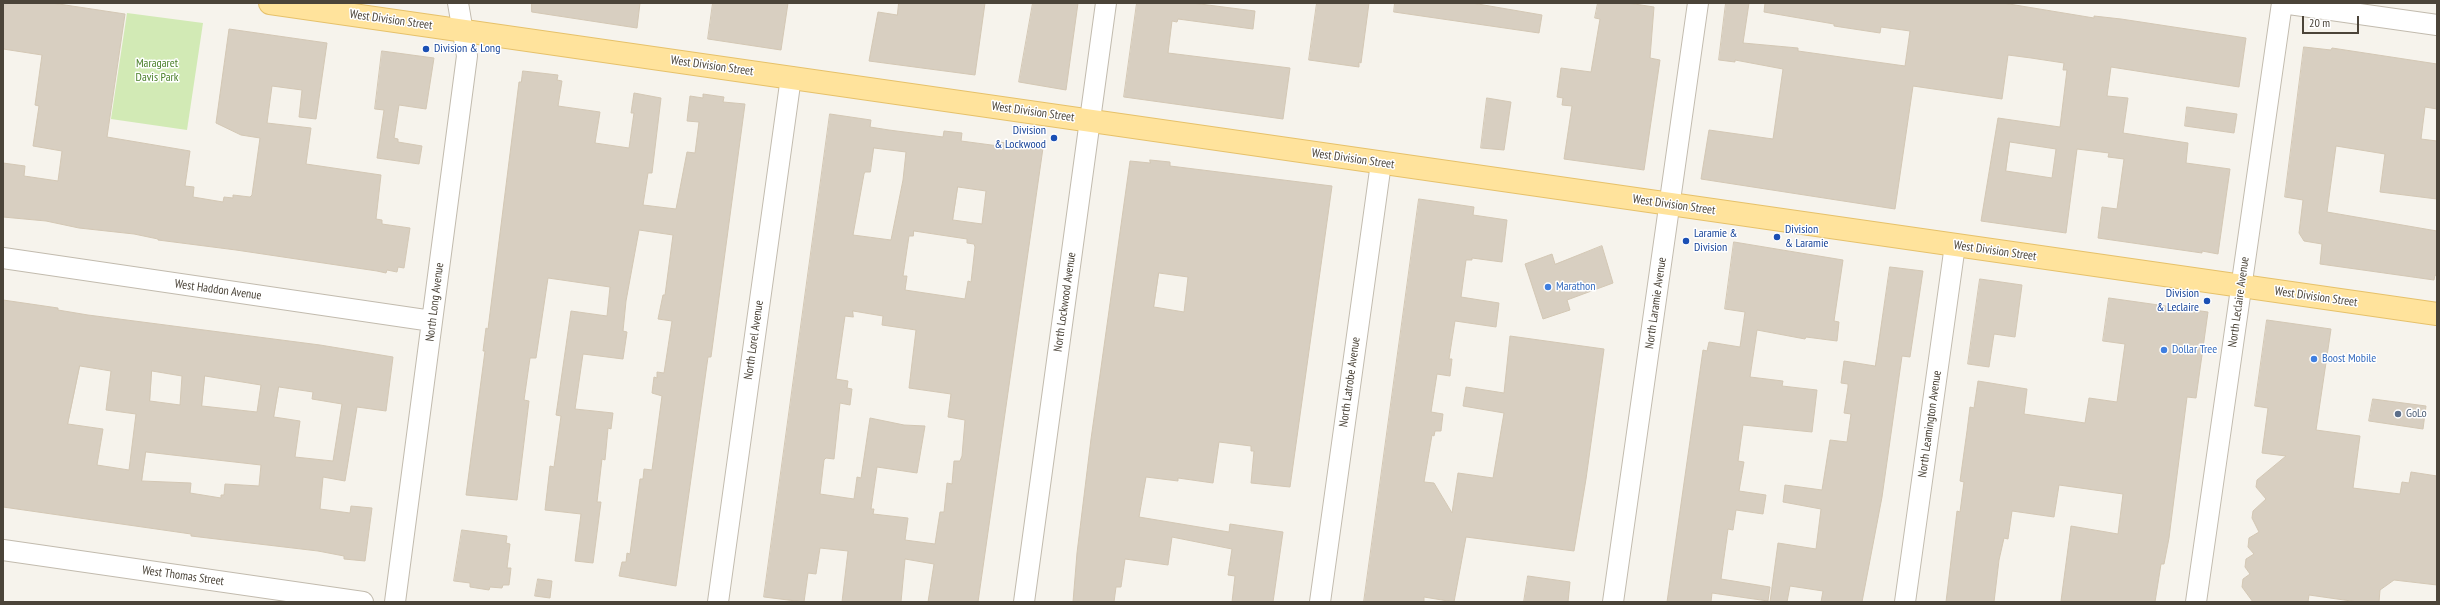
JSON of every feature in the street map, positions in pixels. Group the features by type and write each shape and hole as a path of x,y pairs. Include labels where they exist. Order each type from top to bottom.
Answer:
{"main road":[{"name":"West Division Street","path":"270,3 2437,314"}],"street":[{"name":"North Long Avenue","path":"395,602 467,56 458,3"},
{"name":"North Lockwood Avenue","path":"1024,602 1106,3"},
{"name":"North Laramie Avenue","path":"1613,602 1698,3"},
{"path":"2282,3 2437,25"},
{"name":"North Leclaire Avenue","path":"2196,602 2282,3"},
{"name":"North Lorel Avenue","path":"718,602 791,77"},
{"name":"North Latrobe Avenue","path":"1320,602 1381,163"},
{"name":"North Leamington Avenue","path":"1905,602 1955,245"},
{"name":"West Haddon Avenue","path":"3,258 432,322"},
{"name":"West Thomas Street","path":"3,550 363,602"}],"green space":[{"name":"Maragaret Davis Park","path":"127,13 203,23 187,130 111,119"}],"building":[{"path":"3,3 52,3 125,14 107,137 190,151 185,186 194,187 193,197 223,202 224,197 233,198 233,195 250,197 252,195 260,138 241,135 216,123 229,29 327,43 316,119 299,117 302,90 272,86 267,123 311,128 306,164 381,175 376,219 382,220 382,224 410,228 404,268 398,267 397,272 387,270 386,273 236,250 158,240 134,234 79,228 46,221 3,217 3,163 25,166 24,176 58,181 62,151 33,146 39,106 35,105 42,55 3,49"},
{"path":"532,3 640,3 637,28 532,12"},
{"path":"713,3 788,3 781,50 708,39"},
{"path":"899,3 985,3 975,75 869,61 878,12 897,15"},
{"path":"1033,3 1078,3 1066,90 1019,82"},
{"path":"1137,3 1192,3 1255,11 1253,29 1178,19 1177,22 1172,21 1168,53 1290,68 1283,119 1124,97"},
{"path":"1317,3 1369,3 1361,63 1359,62 1359,67 1309,60"},
{"path":"1395,3 1472,3 1542,15 1539,33 1394,12"},
{"path":"1598,3 1628,3 1654,7 1650,58 1660,60 1644,170 1564,159 1572,106 1562,105 1563,98 1557,97 1561,68 1591,72 1600,19 1595,18"},
{"path":"1726,3 1749,3 1743,43 1798,48 1798,51 1905,66 1910,31 1881,27 1880,33 1834,26 1834,24 1764,12 1765,3 2003,3 2094,18 2094,16 2121,19 2246,38 2239,87 2111,67 2107,96 2128,98 2123,133 2188,143 2186,163 2230,169 2218,254 2098,238 2102,207 2117,209 2124,159 2108,157 2109,153 2077,149 2066,233 1981,221 1998,118 2060,127 2067,70 2063,70 2064,63 2008,55 2002,99 1913,86 1895,209 1701,179 1709,130 1773,139 1783,69 1735,60 1735,62 1719,60","holes":["2010,142 2056,149 2052,178 2006,171"]},
{"path":"2304,47 2331,50 2332,48 2437,64 2437,109 2425,107 2421,139 2437,141 2437,199 2380,192 2385,154 2336,146 2327,212 2437,231 2437,276 2435,275 2434,280 2320,264 2322,244 2304,241 2299,233 2303,200 2285,197"},
{"path":"382,51 434,58 426,109 399,105 394,138 398,139 398,142 422,146 419,164 377,158 384,110 375,109"},
{"path":"523,71 558,75 557,80 562,81 558,106 600,112 595,143 629,148 634,113 631,113 634,93 661,98 652,173 648,173 643,205 676,209 687,152 695,153 699,122 687,121 690,96 703,98 703,94 724,97 723,102 745,104 711,357 708,357 676,586 619,576 622,562 626,562 627,553 630,554 640,479 643,479 644,469 652,470 662,396 652,393 654,377 657,378 657,372 664,373 672,321 658,319 663,295 665,295 673,235 639,230 626,301 623,331 627,332 623,359 583,354 575,409 613,413 611,429 608,428 605,460 602,459 597,502 601,502 593,563 575,561 581,514 545,510 550,466 554,467 561,416 556,415 571,311 607,316 610,287 548,278 536,358 530,358 524,400 529,401 517,500 466,495 485,351 483,351 486,328 488,329 519,82 521,82"},
{"path":"1487,98 1511,102 1504,150 1481,148"},
{"path":"2187,107 2237,114 2234,133 2185,126"},
{"path":"830,114 871,120 870,127 943,137 944,131 962,133 961,141 999,146 999,142 1043,148 978,602 928,602 934,564 905,559 901,602 842,602 848,551 820,548 816,574 808,573 804,602 764,597","holes":["874,148 906,152 903,180 891,240 853,235 864,174 865,172 870,172","958,187 986,191 982,224 953,220","914,231 967,239 967,243 974,244 975,247 971,282 968,281 965,299 905,290 907,276 903,276 909,236 913,236","853,311 883,316 882,325 916,330 909,388 951,394 948,417 965,420 962,456 960,461 954,461 952,484 947,483 944,512 940,512 935,544 905,540 908,518 873,514 874,509 871,509 877,467 917,473 925,426 904,425 870,418 861,478 857,477 854,499 820,494 824,460 826,458 834,459 840,403 850,405 852,389 847,388 848,381 836,379 845,316 853,317"]},
{"path":"1150,160 1170,162 1170,166 1332,186 1290,487 1251,483 1254,451 1251,451 1251,446 1219,442 1213,483 1178,478 1178,481 1146,477 1139,517 1229,532 1230,524 1283,532 1273,602 1232,602 1235,576 1228,575 1232,549 1172,537 1168,565 1125,559 1121,587 1116,587 1114,602 1073,602 1077,553 1091,439 1130,161 1150,163","holes":["1159,273 1188,277 1184,312 1154,307"]},
{"path":"1419,199 1474,207 1473,215 1507,220 1502,262 1472,258 1472,260 1466,260 1461,297 1499,303 1496,327 1455,321 1449,359 1452,359 1450,376 1437,374 1431,412 1443,414 1441,431 1435,431 1434,436 1432,435 1424,482 1434,483 1452,513 1458,473 1493,478 1504,413 1463,406 1466,387 1504,393 1510,336 1604,349 1586,479 1574,551 1466,537 1454,602 1424,597 1424,602 1364,602"},
{"path":"1734,242 1843,260 1834,321 1839,322 1837,341 1806,337 1805,339 1757,330 1750,377 1783,381 1782,386 1817,390 1812,432 1743,425 1738,461 1744,462 1739,491 1766,495 1763,514 1736,510 1733,530 1728,529 1721,579 1770,587 1768,601 1712,593 1711,602 1667,602 1703,350 1707,351 1709,342 1740,347 1745,312 1725,309"},
{"path":"1602,246 1613,283 1567,300 1570,310 1543,319 1525,264 1552,254 1555,264"},
{"path":"1890,267 1923,271 1910,357 1902,356 1882,497 1862,602 1821,602 1823,591 1790,586 1787,602 1770,602 1778,543 1816,549 1821,509 1783,502 1785,485 1822,490 1830,440 1847,442 1851,414 1844,413 1848,384 1841,383 1844,361 1875,366"},
{"path":"1980,279 2022,285 2015,337 1994,334 1989,367 1968,364"},
{"path":"2109,298 2208,312 2196,398 2187,397 2169,538 2164,564 2161,564 2155,602 2061,601 2071,526 2118,534 2123,494 2059,485 2054,517 2012,511 2008,539 2004,538 1999,560 1994,602 1946,602 1957,511 1960,512 1964,482 1960,481 1970,407 1974,408 1978,381 2027,389 2024,414 2085,423 2089,398 2117,402 2125,344 2103,341"},
{"path":"3,300 58,308 58,310 88,315 320,345 393,357 386,411 357,407 345,481 323,477 320,509 350,513 351,506 372,508 365,561 344,559 344,556 318,551 191,536 191,534 3,507","holes":["80,366 111,371 106,410 136,414 129,470 97,465 103,429 68,424","152,371 182,376 180,405 150,401","205,376 261,385 257,412 202,406","279,387 313,392 312,399 342,404 333,461 295,457 300,421 274,417","146,452 261,465 259,486 225,484 224,495 221,495 221,498 190,493 191,483 142,481"]},
{"path":"2267,320 2331,329 2316,430 2360,436 2353,488 2400,494 2402,482 2409,483 2411,472 2437,476 2437,585 2394,580 2380,590 2379,602 2358,602 2309,595 2308,602 2253,602 2242,587 2243,579 2250,574 2245,567 2246,559 2254,554 2248,547 2249,538 2259,532 2252,518 2253,511 2266,499 2256,487 2257,480 2286,456 2262,453 2268,408 2255,406"},
{"name":"GoLo","path":"2373,399 2426,406 2423,429 2369,421"},
{"path":"462,530 507,536 506,543 510,544 507,568 511,568 509,585 503,585 502,588 490,587 489,590 470,587 470,583 454,581"},
{"path":"1528,576 1570,582 1568,602 1524,602"},
{"path":"538,579 552,581 550,598 535,596"}],"place":[{"name":"Division & Long","path":"426,49"},
{"name":"Division & Lockwood","path":"1054,138"},
{"name":"Division & Laramie","path":"1777,237"},
{"name":"Laramie & Division","path":"1686,241"},
{"name":"Marathon","path":"1548,287"},
{"name":"Division & Leclaire","path":"2207,301"},
{"name":"Dollar Tree","path":"2164,350"},
{"name":"Boost Mobile","path":"2314,359"},
{"name":"GoLo","path":"2398,414"}]}
